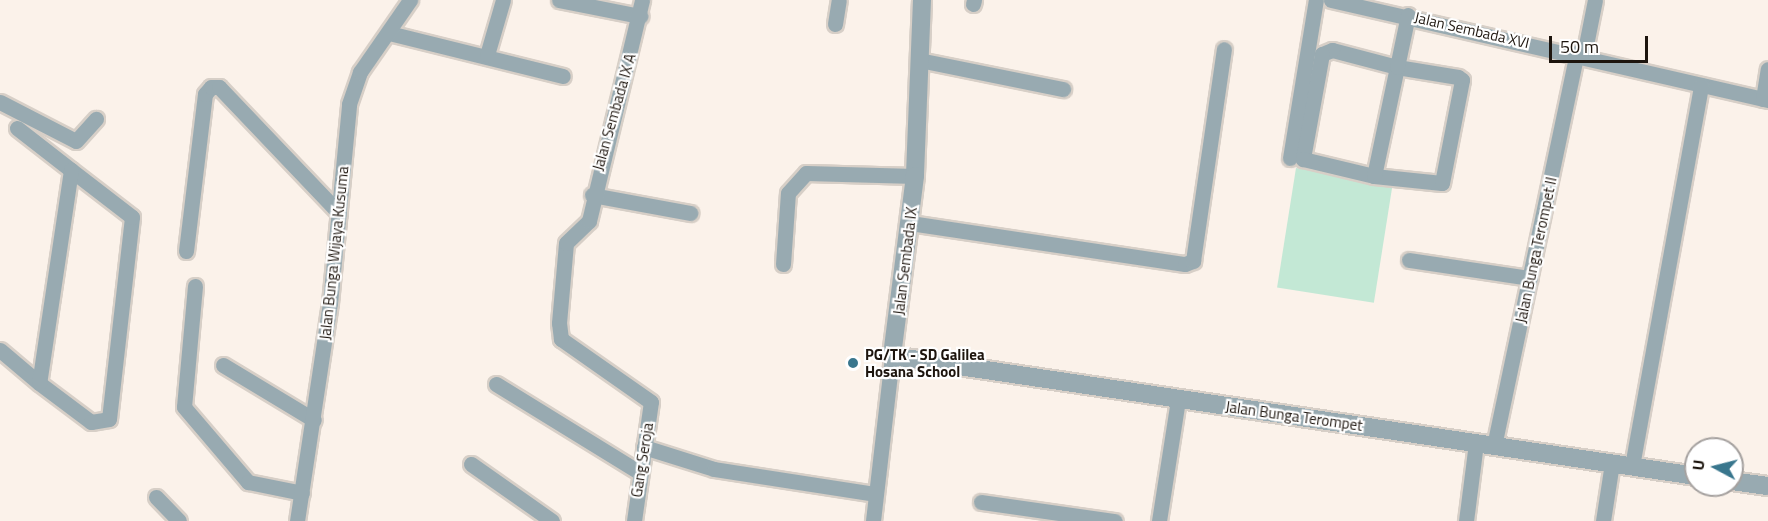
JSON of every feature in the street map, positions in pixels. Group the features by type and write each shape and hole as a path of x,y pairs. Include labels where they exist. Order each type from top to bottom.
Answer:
{"street":[{"name":"Jalan Bunga Wijaya Kusuma","path":"297,521 314,420 339,213 349,104 360,72 410,0"},
{"path":"487,55 503,0"},
{"path":"559,0 640,16"},
{"name":"Jalan Sembada IX A","path":"642,0 640,16 586,224 566,243 559,332 648,399"},
{"path":"836,24 839,0"},
{"name":"Jalan Sembada IX","path":"873,521 874,494 915,176 922,0"},
{"path":"1290,158 1316,0"},
{"name":"Jalan Sembada XVI","path":"1331,0 1580,54 1766,100"},
{"name":"Jalan Bunga Terompet II","path":"1466,521 1530,278 1580,54 1595,0"},
{"path":"1374,176 1408,15"},
{"path":"389,33 487,55 563,76"},
{"path":"910,223 1185,264 1193,261 1224,49"},
{"path":"1332,50 1397,67 1462,81 1444,180 1437,184 1374,176 1303,159 1322,54 1332,50"},
{"path":"919,60 1063,89"},
{"path":"1766,100 1768,69"},
{"path":"1632,466 1701,85"},
{"path":"186,251 205,94 211,87 219,87 339,213"},
{"path":"0,102 76,141 96,119"},
{"path":"0,350 91,422 109,419 132,217 17,128"},
{"path":"39,383 71,170"},
{"path":"783,264 788,194 806,173 915,176"},
{"path":"592,195 690,213"},
{"path":"1409,260 1530,278"},
{"path":"195,286 184,407 248,482 302,493"},
{"name":"Jalan Bunga Terompet","path":"892,356 1684,474"},
{"path":"223,365 314,420"},
{"path":"496,384 639,472"},
{"name":"Gang Seroja","path":"633,521 644,447 648,399"},
{"path":"1159,521 1178,399"},
{"path":"644,447 714,469 874,494"},
{"path":"1602,521 1612,463"},
{"path":"471,464 552,521"},
{"path":"1744,483 1768,486"},
{"path":"156,497 179,521"},
{"path":"981,502 1115,521"}],"green space":[{"path":"1296,168 1393,183 1374,303 1277,288"}],"place":[{"name":"PG/TK - SD Galilea Hosana School","path":"853,363"}]}
